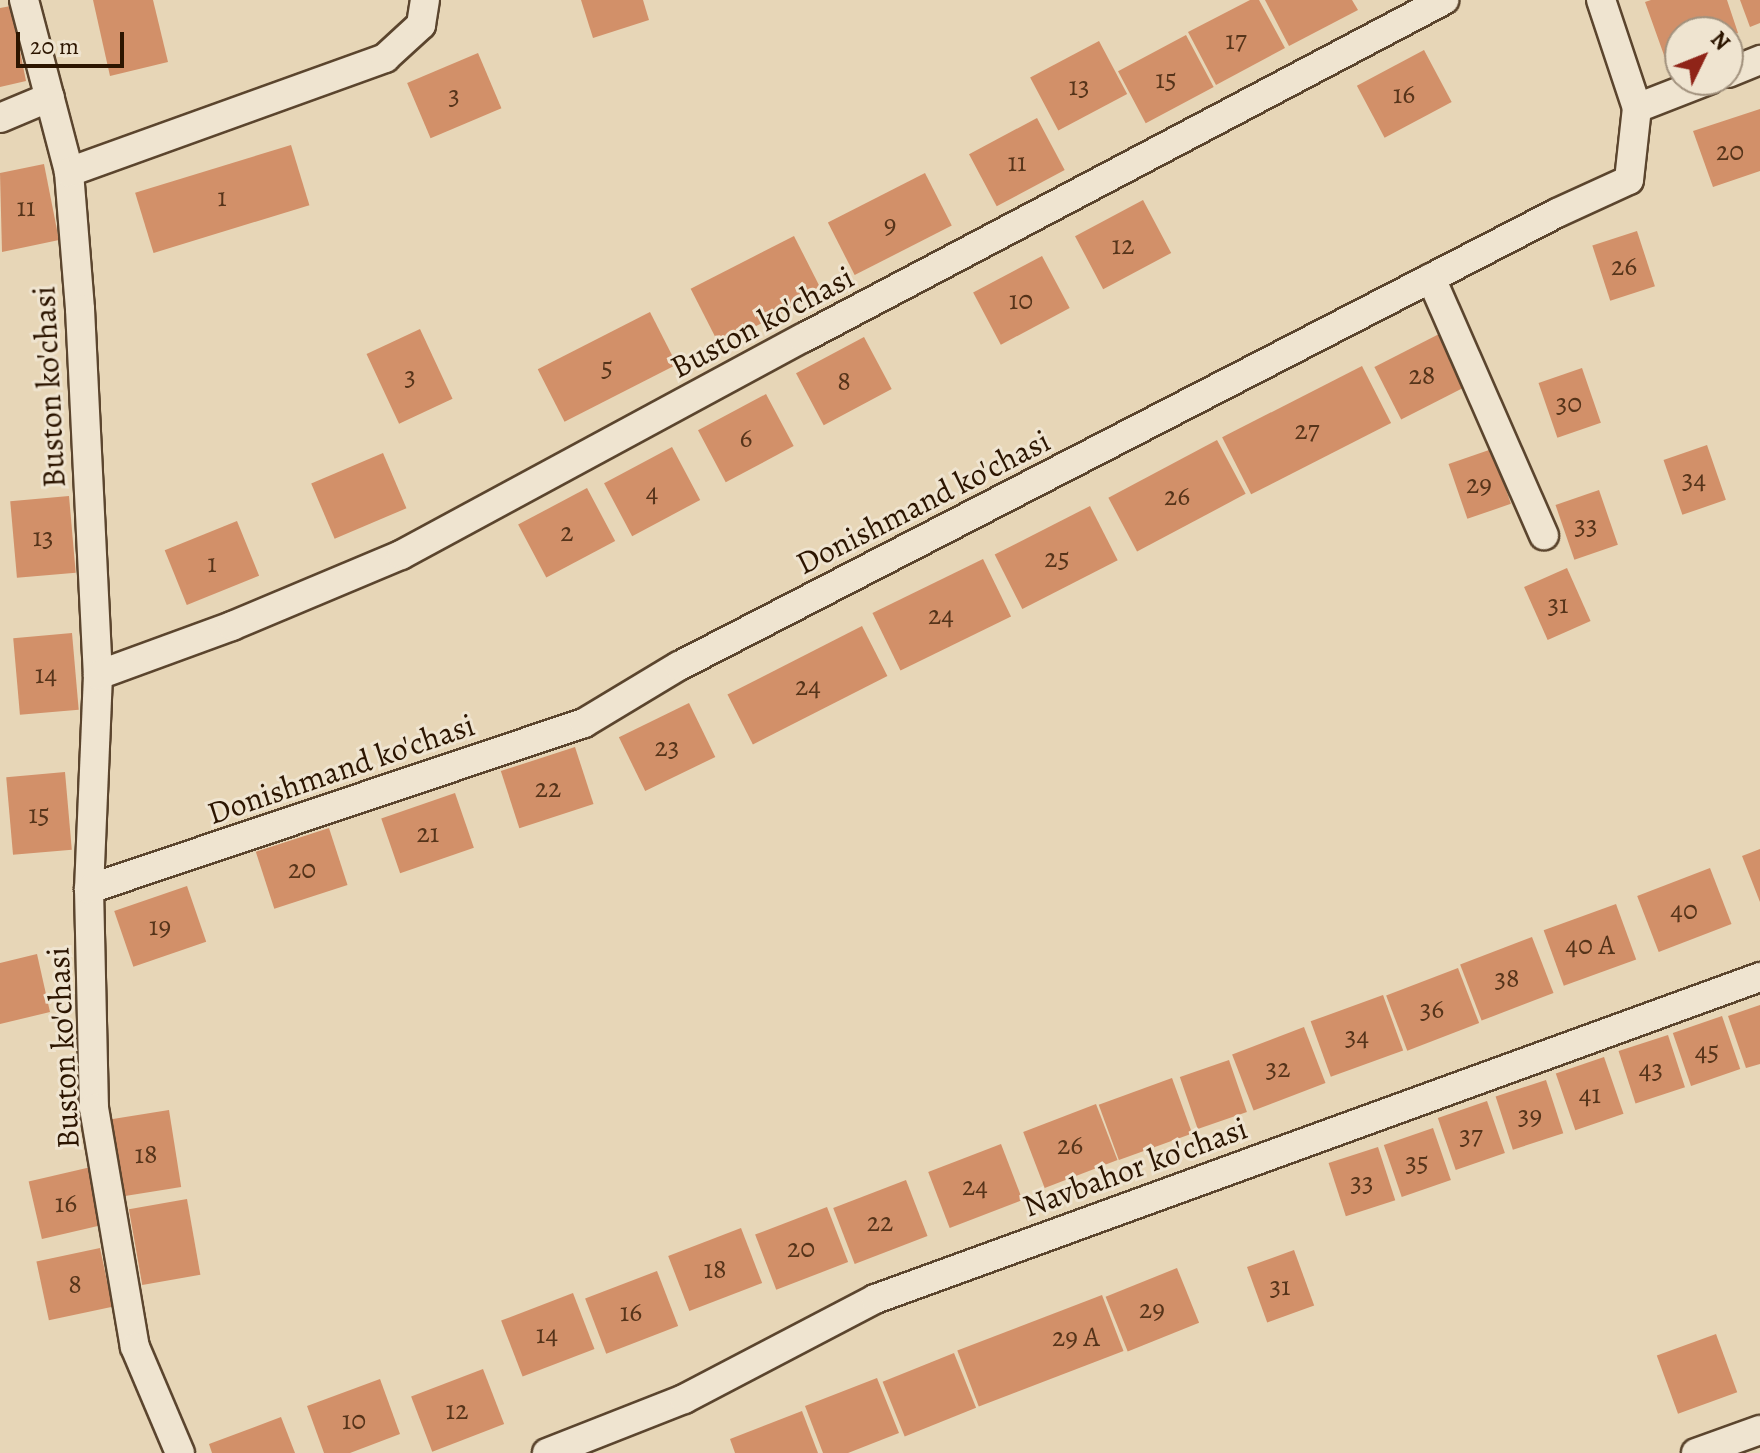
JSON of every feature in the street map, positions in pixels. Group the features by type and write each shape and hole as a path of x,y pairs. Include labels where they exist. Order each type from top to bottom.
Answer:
{"street":[{"name":"Buston ko'chasi","path":"24,0 69,172 80,309 98,675 89,889 94,1108 135,1347 180,1453"},
{"path":"69,172 385,58 421,25 425,0"},
{"name":"Buston ko'chasi","path":"98,675 232,626 401,555 1444,0"},
{"path":"1601,0 1637,108 1668,96"},
{"path":"0,118 50,97"},
{"name":"Donishmand ko'chasi","path":"89,889 584,723 679,666 1431,278 1629,180 1637,108"},
{"path":"1431,278 1544,535"},
{"name":"Navbahor ko'chasi","path":"547,1453 684,1399 875,1299 1760,977"},
{"path":"1696,1453 1760,1430"}],"building":[{"path":"93,0 153,0 168,62 110,76"},
{"path":"581,0 643,0 649,20 593,38"},
{"path":"1250,0 1259,0 1285,48 1216,85 1188,32"},
{"path":"1265,0 1352,0 1358,10 1289,46"},
{"path":"1727,0 1732,16 1664,16 1664,55 1645,2"},
{"path":"1740,0 1760,0 1760,23 1750,27"},
{"path":"11,6 26,81 0,87 0,8"},
{"path":"1186,35 1214,87 1146,123 1118,71"},
{"path":"1099,41 1127,94 1058,131 1030,78"},
{"path":"1424,50 1452,102 1385,138 1357,86"},
{"path":"478,53 501,108 431,138 407,83"},
{"path":"1760,109 1760,171 1713,187 1693,131"},
{"path":"1037,118 1065,170 997,206 969,154"},
{"path":"291,145 309,205 154,253 135,193"},
{"path":"44,164 59,240 2,252 0,173"},
{"path":"925,173 952,226 855,275 828,222"},
{"path":"1143,200 1171,253 1103,289 1075,236"},
{"path":"1637,231 1655,286 1610,301 1592,246"},
{"path":"794,236 823,292 719,345 691,289"},
{"path":"1042,256 1070,308 1001,345 973,293"},
{"path":"650,312 677,365 565,422 538,369"},
{"path":"420,329 453,399 399,424 367,354"},
{"path":"1443,332 1470,385 1401,420 1374,367"},
{"path":"864,337 892,389 824,425 796,373"},
{"path":"1362,366 1391,423 1251,494 1222,437"},
{"path":"1582,368 1601,423 1557,438 1539,383"},
{"path":"766,394 794,446 726,482 698,430"},
{"path":"1217,440 1246,494 1137,552 1108,498"},
{"path":"1707,445 1726,500 1682,515 1664,460"},
{"path":"672,447 700,500 632,536 604,483"},
{"path":"1492,449 1511,504 1467,519 1449,464"},
{"path":"383,453 406,508 335,539 311,483"},
{"path":"587,488 615,541 546,578 518,525"},
{"path":"1599,490 1618,545 1574,560 1556,505"},
{"path":"69,496 76,573 17,578 10,501"},
{"path":"1090,506 1118,560 1022,609 995,555"},
{"path":"237,521 259,576 187,605 165,550"},
{"path":"983,559 1011,617 901,670 872,613"},
{"path":"1567,568 1591,621 1548,640 1524,587"},
{"path":"862,626 887,676 753,744 727,695"},
{"path":"72,633 79,710 20,715 13,638"},
{"path":"689,703 715,757 645,791 619,737"},
{"path":"575,747 594,804 519,828 501,771"},
{"path":"65,772 72,850 13,855 6,777"},
{"path":"455,793 474,848 400,873 381,818"},
{"path":"329,828 348,885 274,909 256,852"},
{"path":"1760,849 1760,902 1742,856"},
{"path":"1710,868 1732,924 1659,952 1637,896"},
{"path":"187,886 206,942 133,967 114,911"},
{"path":"1616,904 1636,959 1564,986 1544,930"},
{"path":"1532,937 1554,993 1482,1021 1460,965"},
{"path":"37,954 50,1012 0,1024 0,963"},
{"path":"1458,968 1479,1023 1407,1051 1386,996"},
{"path":"1383,995 1403,1050 1331,1077 1311,1021"},
{"path":"1760,1005 1760,1064 1746,1068 1728,1016"},
{"path":"1722,1016 1740,1069 1691,1086 1673,1033"},
{"path":"1304,1027 1326,1083 1254,1111 1232,1055"},
{"path":"1668,1035 1685,1087 1636,1103 1619,1051"},
{"path":"1604,1057 1624,1114 1575,1130 1556,1074"},
{"path":"1229,1060 1247,1112 1198,1129 1180,1077"},
{"path":"1172,1078 1192,1133 1119,1160 1099,1105"},
{"path":"1546,1080 1563,1133 1513,1150 1496,1096"},
{"path":"1487,1101 1505,1153 1456,1170 1438,1118"},
{"path":"1096,1104 1118,1160 1045,1188 1023,1132"},
{"path":"169,1110 181,1187 122,1196 110,1119"},
{"path":"1433,1128 1451,1180 1402,1197 1384,1145"},
{"path":"1001,1144 1023,1200 950,1228 928,1172"},
{"path":"1378,1147 1395,1200 1346,1216 1329,1163"},
{"path":"91,1167 104,1224 42,1239 29,1181"},
{"path":"906,1180 928,1236 855,1264 833,1208"},
{"path":"187,1199 200,1275 142,1285 129,1209"},
{"path":"827,1207 848,1262 776,1290 755,1235"},
{"path":"741,1228 762,1283 689,1311 668,1256"},
{"path":"100,1248 112,1307 49,1320 36,1262"},
{"path":"1294,1250 1314,1305 1267,1323 1247,1267"},
{"path":"1177,1268 1199,1323 1128,1352 1106,1297"},
{"path":"657,1271 678,1326 606,1354 585,1299"},
{"path":"573,1293 595,1349 523,1377 501,1321"},
{"path":"1102,1295 1124,1351 979,1407 957,1351"},
{"path":"1716,1334 1737,1392 1678,1414 1657,1356"},
{"path":"954,1353 976,1408 905,1437 883,1382"},
{"path":"483,1369 504,1424 432,1452 411,1397"},
{"path":"877,1378 899,1433 848,1453 823,1453 805,1406"},
{"path":"380,1379 400,1434 350,1453 324,1453 307,1406"},
{"path":"802,1411 818,1453 735,1453 730,1439"},
{"path":"281,1417 295,1453 212,1453 209,1444"}]}
